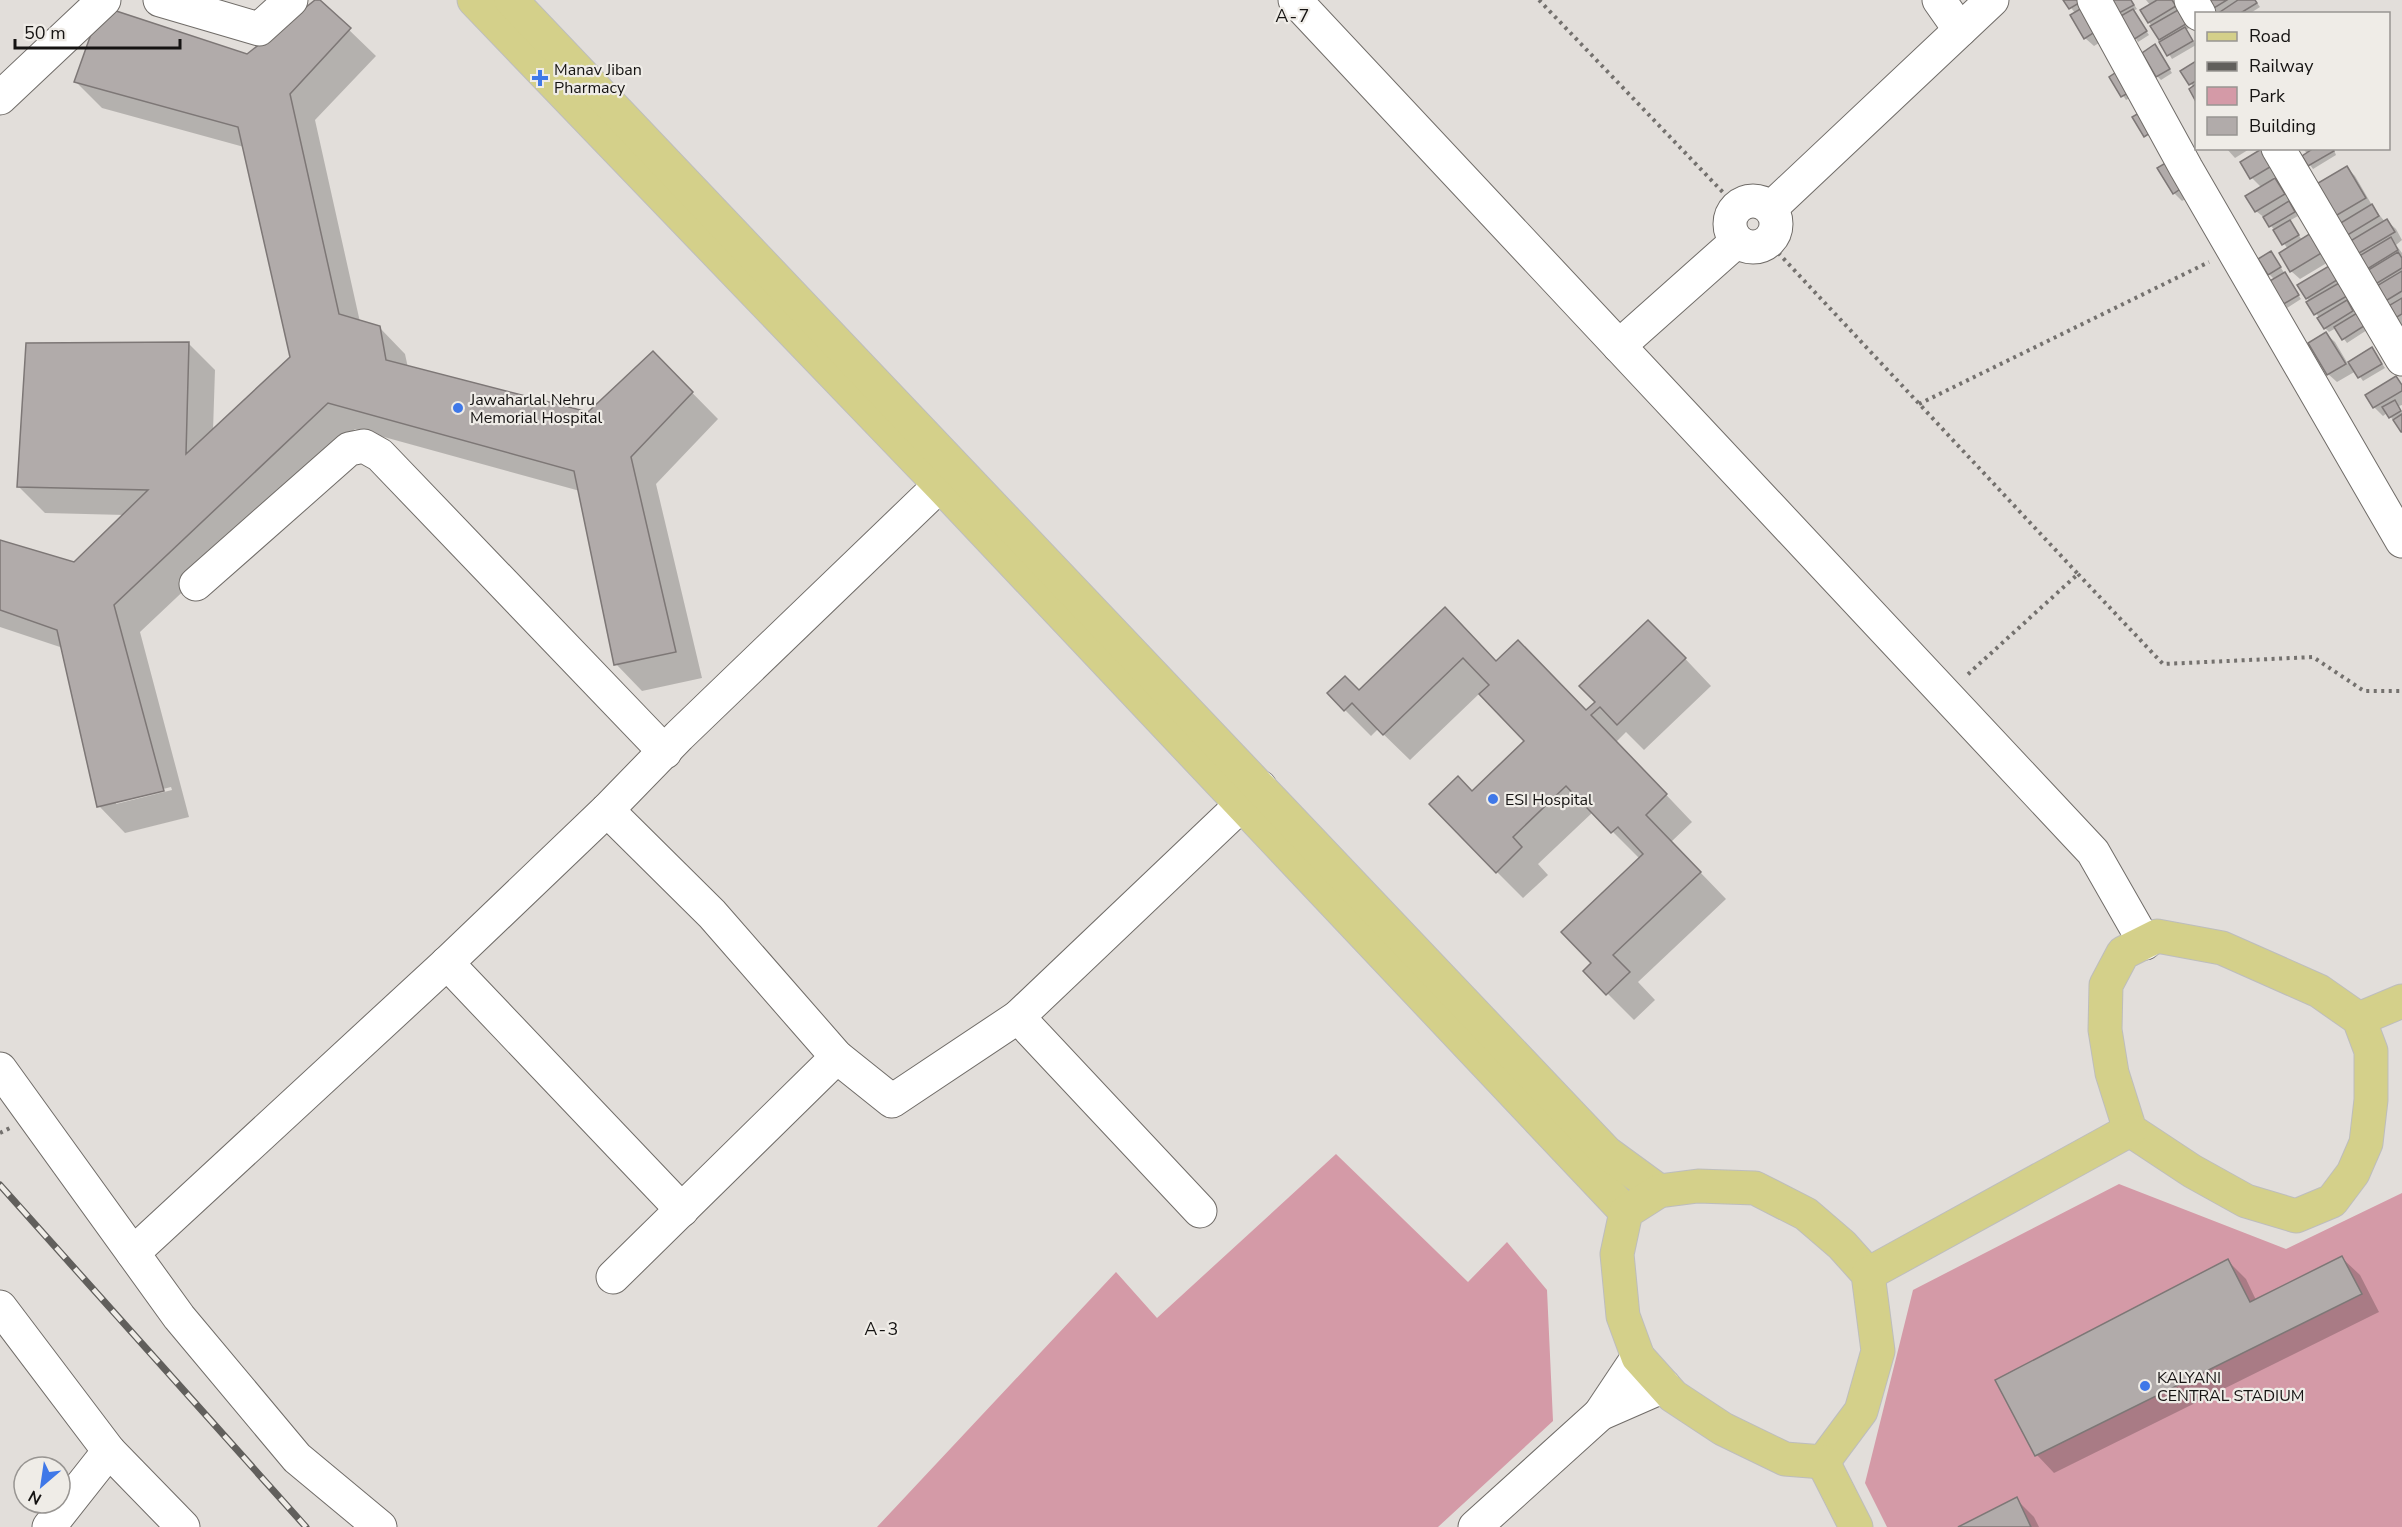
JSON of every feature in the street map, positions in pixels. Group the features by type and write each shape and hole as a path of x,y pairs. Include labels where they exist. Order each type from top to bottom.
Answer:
{"main road":[{"path":"474,0 940,484 1607,1153 1659,1191"},
{"path":"511,0 1251,796 1626,1212"},
{"path":"2157,936 2222,948 2319,991 2359,1020 2371,1051 2371,1100 2366,1143 2353,1173 2332,1201 2296,1216 2246,1201 2192,1171 2130,1130 2112,1073 2104,1030 2106,985 2123,953 2145,943 2157,936"},
{"path":"2359,1020 2402,1001"},
{"path":"1868,1274 2130,1130"},
{"path":"1698,1186 1755,1188 1806,1214 1842,1245 1868,1274 1878,1351 1862,1411 1823,1462 1785,1459 1723,1429 1673,1395 1638,1357 1623,1316 1617,1254 1626,1212 1659,1191 1698,1186"},
{"path":"1823,1462 1856,1527"}],"street":[{"path":"0,98 104,0"},
{"path":"160,0 259,29 291,0"},
{"path":"1295,0 2092,852 2145,943"},
{"path":"1939,0 1960,30"},
{"path":"1771,208 1992,0"},
{"path":"2094,0 2234,250 2402,541"},
{"path":"2279,150 2402,359"},
{"path":"1619,346 1753,241 1776,230 1777,222 1771,208 1757,200 1741,203 1731,215 1730,223 1731,231 1753,241"},
{"path":"196,584 349,449 364,446 380,455 665,752"},
{"path":"133,1253 447,963 940,484"},
{"path":"607,810 712,914 837,1057 892,1101 1018,1017 1251,796"},
{"path":"447,963 682,1210"},
{"path":"1018,1017 1200,1211"},
{"path":"613,1277 837,1057"},
{"path":"0,1069 179,1317 297,1458 381,1527"},
{"path":"0,1307 109,1451 183,1527"},
{"path":"1475,1527 1600,1414 1638,1357"},
{"path":"1600,1414 1664,1386"},
{"path":"49,1527 109,1451"}],"path":[{"path":"1539,0 1737,207"},
{"path":"1753,241 1919,404 2163,664 2313,657 2364,691 2402,691"},
{"path":"1919,404 2234,250"},
{"path":"1945,695 2078,574"}],"green space":[{"path":"1336,1154 1468,1282 1507,1242 1547,1290 1553,1421 1438,1527 877,1527 1116,1272 1157,1318"},
{"name":"KALYANI CENTRAL STADIUM","path":"2119,1184 2286,1249 2402,1193 2402,1527 1887,1527 1865,1483 1913,1290"}],"building":[{"name":"Jawaharlal Nehru Memorial Hospital","path":"315,0 320,0 351,28 290,94 339,314 380,326 386,360 588,412 653,351 693,392 631,457 676,652 614,665 574,471 328,403 114,605 164,791 97,807 57,630 0,610 0,540 74,562 148,490 17,487 26,343 189,342 186,454 290,357 238,127 74,82 101,6 247,54"},
{"path":"2063,0 2084,0 2069,9"},
{"path":"2111,0 2131,0 2134,5 2119,13"},
{"path":"2157,0 2172,0 2176,6 2148,23 2140,10"},
{"path":"2203,0 2227,0 2209,11"},
{"path":"2238,0 2255,0 2257,3 2242,12 2220,12"},
{"path":"2087,5 2101,28 2084,39 2070,15"},
{"path":"2133,9 2147,31 2133,40 2119,17"},
{"path":"2178,10 2186,24 2159,40 2150,26"},
{"path":"2185,27 2193,41 2167,56 2159,42"},
{"path":"2155,44 2170,69 2156,77 2142,53"},
{"path":"2195,62 2195,82 2189,85 2180,71"},
{"path":"2124,67 2137,88 2121,97 2109,77"},
{"path":"2195,85 2195,100 2189,89"},
{"path":"2146,109 2158,128 2144,137 2132,117"},
{"path":"2260,150 2264,150 2275,164 2250,179 2240,162"},
{"path":"2311,150 2334,151 2308,166 2302,156"},
{"path":"2174,158 2189,183 2173,194 2157,168"},
{"path":"2347,166 2366,198 2332,218 2313,186"},
{"path":"2275,178 2285,194 2255,212 2245,196"},
{"path":"2289,201 2295,212 2269,227 2263,217"},
{"path":"2372,204 2379,216 2341,239 2334,227"},
{"path":"2387,219 2395,232 2354,256 2347,243"},
{"path":"2290,220 2299,235 2282,245 2273,230"},
{"path":"2311,233 2323,252 2290,272 2279,253"},
{"path":"2391,237 2398,250 2364,271 2356,258"},
{"path":"2271,251 2281,267 2268,275 2258,259"},
{"path":"2398,252 2402,258 2402,268 2374,285 2365,272"},
{"path":"2329,266 2337,280 2306,299 2297,285"},
{"path":"2402,271 2402,291 2384,302 2375,287"},
{"path":"2285,272 2299,295 2282,305 2268,282"},
{"path":"2339,283 2347,296 2314,315 2306,302"},
{"path":"2402,298 2402,314 2392,320 2385,308"},
{"path":"2347,300 2353,311 2324,329 2317,318"},
{"path":"2357,313 2364,326 2342,340 2334,327"},
{"path":"2326,332 2346,364 2327,375 2308,343"},
{"path":"2372,347 2382,364 2358,378 2348,362"},
{"path":"2396,376 2402,385 2402,391 2373,408 2365,395"},
{"path":"2395,400 2401,411 2389,418 2382,407"},
{"path":"2402,414 2402,432 2401,432 2393,420"},
{"name":"ESI Hospital","path":"1445,607 1496,661 1518,640 1586,710 1595,702 1579,686 1648,620 1686,658 1617,725 1600,707 1591,715 1667,794 1646,815 1701,872 1613,955 1630,972 1606,995 1583,971 1591,963 1561,932 1643,854 1618,827 1611,833 1566,786 1513,837 1522,847 1496,873 1429,804 1458,776 1472,791 1524,741 1479,694 1489,685 1463,658 1383,735 1352,703 1344,711 1327,693 1345,676 1359,690"},
{"path":"2342,1256 2362,1294 2035,1456 1995,1380 2228,1259 2250,1302"},
{"path":"2017,1497 2031,1527 1958,1527"}],"railway":[{"path":"0,1185 306,1527"}],"place":[{"name":"Manav Jiban Pharmacy","path":"540,78"},
{"name":"Jawaharlal Nehru Memorial Hospital","path":"458,408"},
{"name":"ESI Hospital","path":"1493,799"},
{"name":"KALYANI CENTRAL STADIUM","path":"2145,1386"}],"district":[{"name":"A-7","path":"1293,16"},
{"name":"A-3","path":"882,1329"}]}
